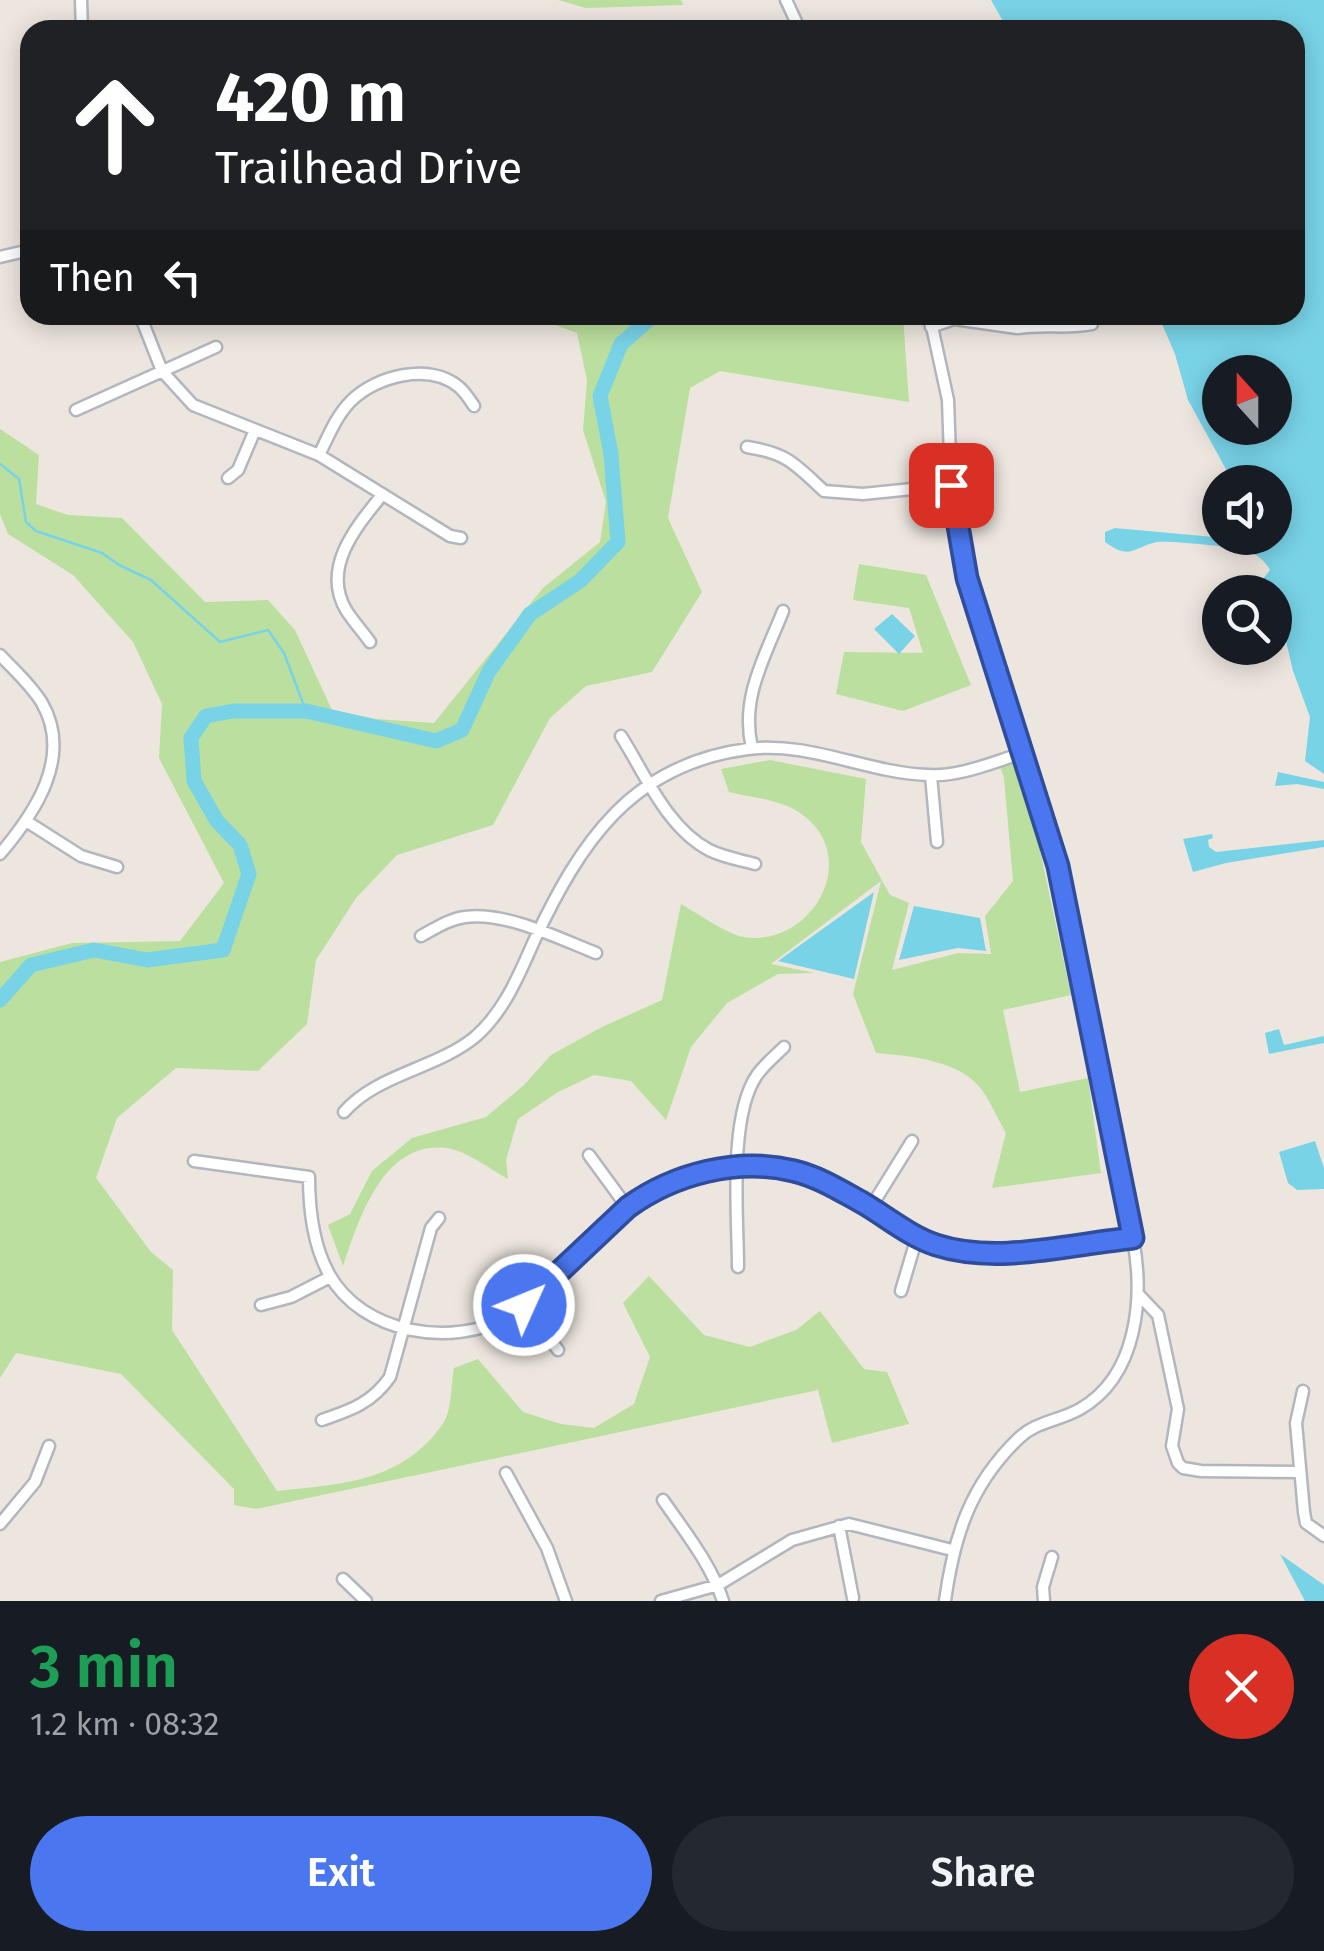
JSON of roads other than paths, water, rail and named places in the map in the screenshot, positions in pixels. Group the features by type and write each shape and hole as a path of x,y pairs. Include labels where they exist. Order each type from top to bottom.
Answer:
{"street":[{"path":"144,325 162,371 193,405 319,455 450,536 461,538"},
{"path":"930,325 948,400 951,485 967,578 1058,866 1133,1238 1139,1295 1132,1332 1110,1383 1083,1408 1063,1418 1048,1419 1020,1437 975,1492 952,1550 946,1601"},
{"path":"1001,325 1040,325"},
{"path":"1018,328 1022,325"},
{"path":"1054,325 1088,325"},
{"path":"76,410 216,346"},
{"path":"319,455 350,401 396,376 443,380 458,386 474,406"},
{"path":"228,478 238,470 255,430"},
{"path":"747,447 776,451 795,462 824,491 863,494 951,485"},
{"path":"370,642 345,608 339,581 342,553 350,536 382,496"},
{"path":"752,748 750,694 783,611"},
{"path":"0,655 38,698 52,736 54,754 47,785 0,854"},
{"path":"620,736 674,821 697,843 723,856 755,864"},
{"path":"344,1112 377,1088 474,1037 496,1014 516,982 564,878 586,845 615,812 651,784 700,761 752,748 807,752 931,776 1023,753"},
{"path":"931,776 938,842"},
{"path":"26,821 81,856 117,867"},
{"path":"422,936 455,919 479,916 540,930 596,953"},
{"path":"738,1267 739,1129 757,1074 784,1047"},
{"path":"870,1207 912,1140"},
{"path":"588,1154 628,1207"},
{"path":"194,1161 309,1177 315,1236 330,1277 368,1312 404,1329 436,1334 490,1325 524,1305 628,1207 679,1178 738,1168 793,1171 828,1184 938,1246 1010,1253 1133,1238"},
{"path":"322,1420 359,1407 381,1390 394,1368 431,1228 439,1218"},
{"path":"900,1290 916,1237"},
{"path":"262,1305 291,1297 330,1277"},
{"path":"1139,1295 1158,1315 1178,1409 1172,1446 1174,1457 1183,1468 1299,1472"},
{"path":"524,1305 558,1350"},
{"path":"1303,1391 1296,1423 1306,1523 1324,1536"},
{"path":"0,1524 35,1482 49,1446"},
{"path":"506,1472 547,1548 566,1601"},
{"path":"663,1500 718,1585 723,1601"},
{"path":"661,1601 718,1585 792,1540 850,1524 952,1550"},
{"path":"839,1526 853,1598"},
{"path":"1044,1601 1043,1588 1052,1557"},
{"path":"343,1579 366,1601"}],"water":[{"path":"991,0 1324,0 1324,774 1305,761 1310,717 1292,665 1292,575 1266,575 1270,570 1255,555 1292,555 1292,465 1224,465 1213,445 1292,445 1292,355 1202,355 1202,426 1188,400 1162,325 1305,325 1305,20 1002,20"},
{"path":"1115,528 1202,536 1202,545 1157,542 1121,551 1105,542 1105,532"},
{"path":"892,614 915,636 899,654 874,629"},
{"path":"1278,772 1324,782 1324,789 1297,784 1275,786"},
{"path":"1212,834 1209,847 1216,852 1324,840 1324,847 1193,872 1183,839"},
{"path":"874,892 854,979 778,961"},
{"path":"914,906 980,918 986,951 958,948 899,960"},
{"path":"1279,1029 1284,1045 1324,1036 1324,1043 1269,1054 1265,1033"},
{"path":"1315,1141 1324,1168 1324,1189 1297,1190 1288,1183 1279,1152"},
{"path":"1280,1554 1324,1585 1324,1601 1305,1601"}],"waterway":[{"path":"0,1000 31,965 94,950 147,960 223,950 249,874 240,845 217,821 194,781 191,738 206,716 233,711 306,711 436,741 462,730 489,671 530,614 580,581 618,542 611,454 600,396 621,344 643,325"},
{"path":"0,464 19,479 26,522 36,531 102,553 151,580 220,642 268,630 284,653 306,711"}]}
